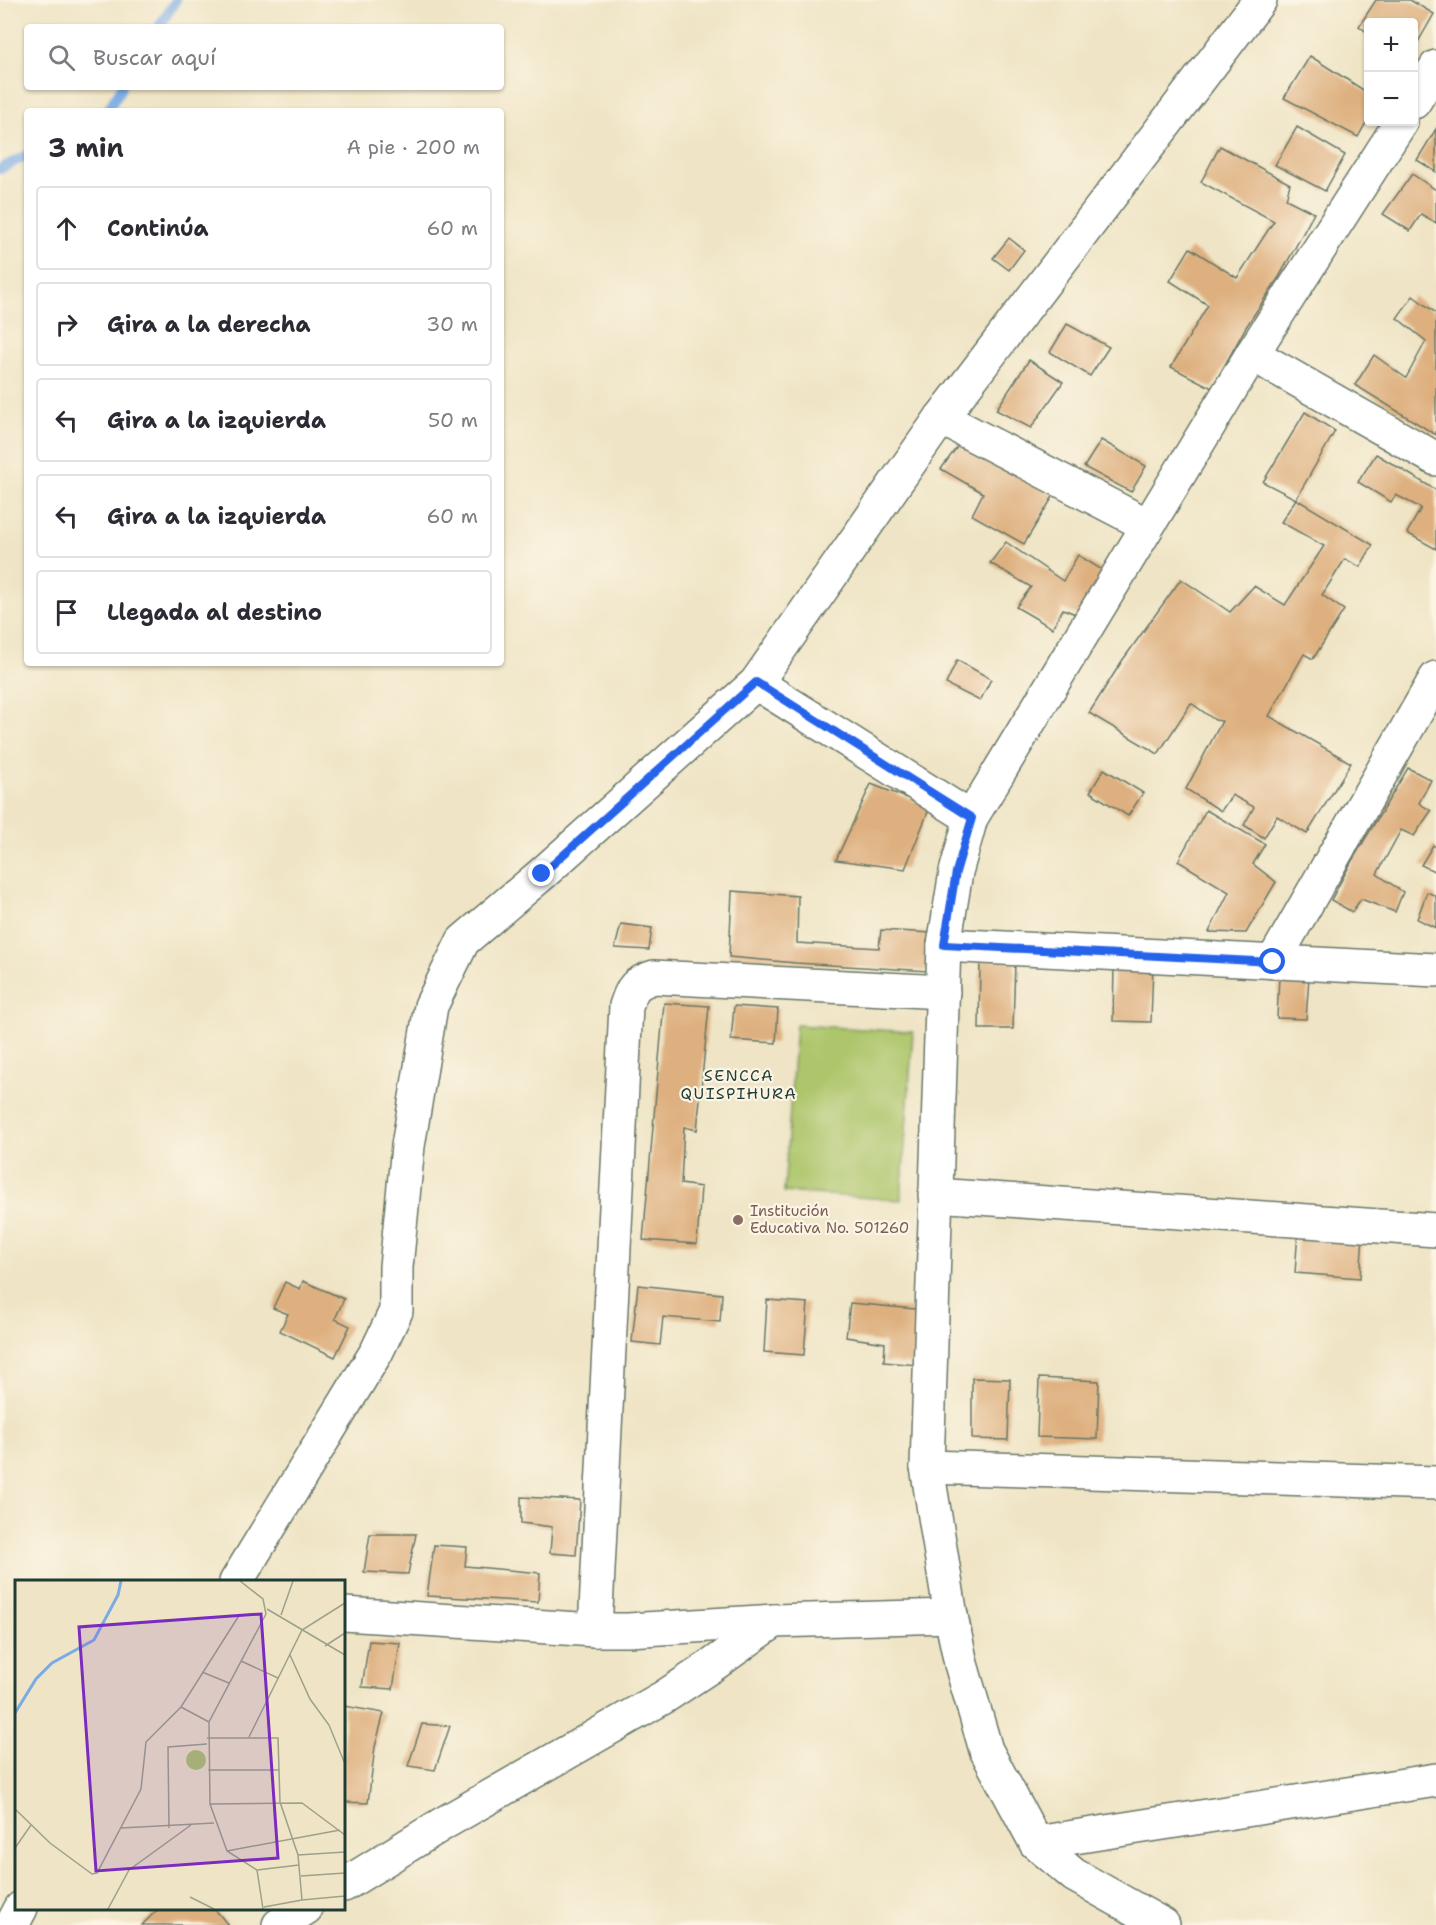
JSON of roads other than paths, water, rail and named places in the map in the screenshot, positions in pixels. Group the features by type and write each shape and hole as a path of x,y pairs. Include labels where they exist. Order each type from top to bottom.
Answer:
{"street":[{"path":"237,1580 377,1351 396,1311 396,1267 408,1146 430,1006 463,941 542,874 756,682 941,418 1260,0"},
{"path":"1418,94 1436,67"},
{"path":"1163,1925 1074,1875 1036,1843 986,1750 961,1664 927,1467 944,945 956,872 972,818 1252,354 1398,126"},
{"path":"1252,354 1436,459"},
{"path":"941,418 1147,525"},
{"path":"1273,962 1436,678"},
{"path":"756,682 972,818"},
{"path":"944,945 1436,970"},
{"path":"595,1630 626,1006 630,993 638,982 654,976 943,992"},
{"path":"935,1195 1436,1230"},
{"path":"927,1467 1436,1483"},
{"path":"345,1614 595,1630 774,1621 951,1616"},
{"path":"345,1884 444,1823 664,1697 774,1621"},
{"path":"1036,1843 1436,1780"},
{"path":"12,1925 20,1910"},
{"path":"279,1925 303,1910"}],"waterway":[{"path":"161,24 176,0"},
{"path":"109,108 120,90"},
{"path":"0,169 24,157"}],"place":[{"name":"Institución Educativa No. 501260","path":"738,1220"}],"district":[{"name":"SENCCA QUISPIHURA","path":"739,1084"}]}
